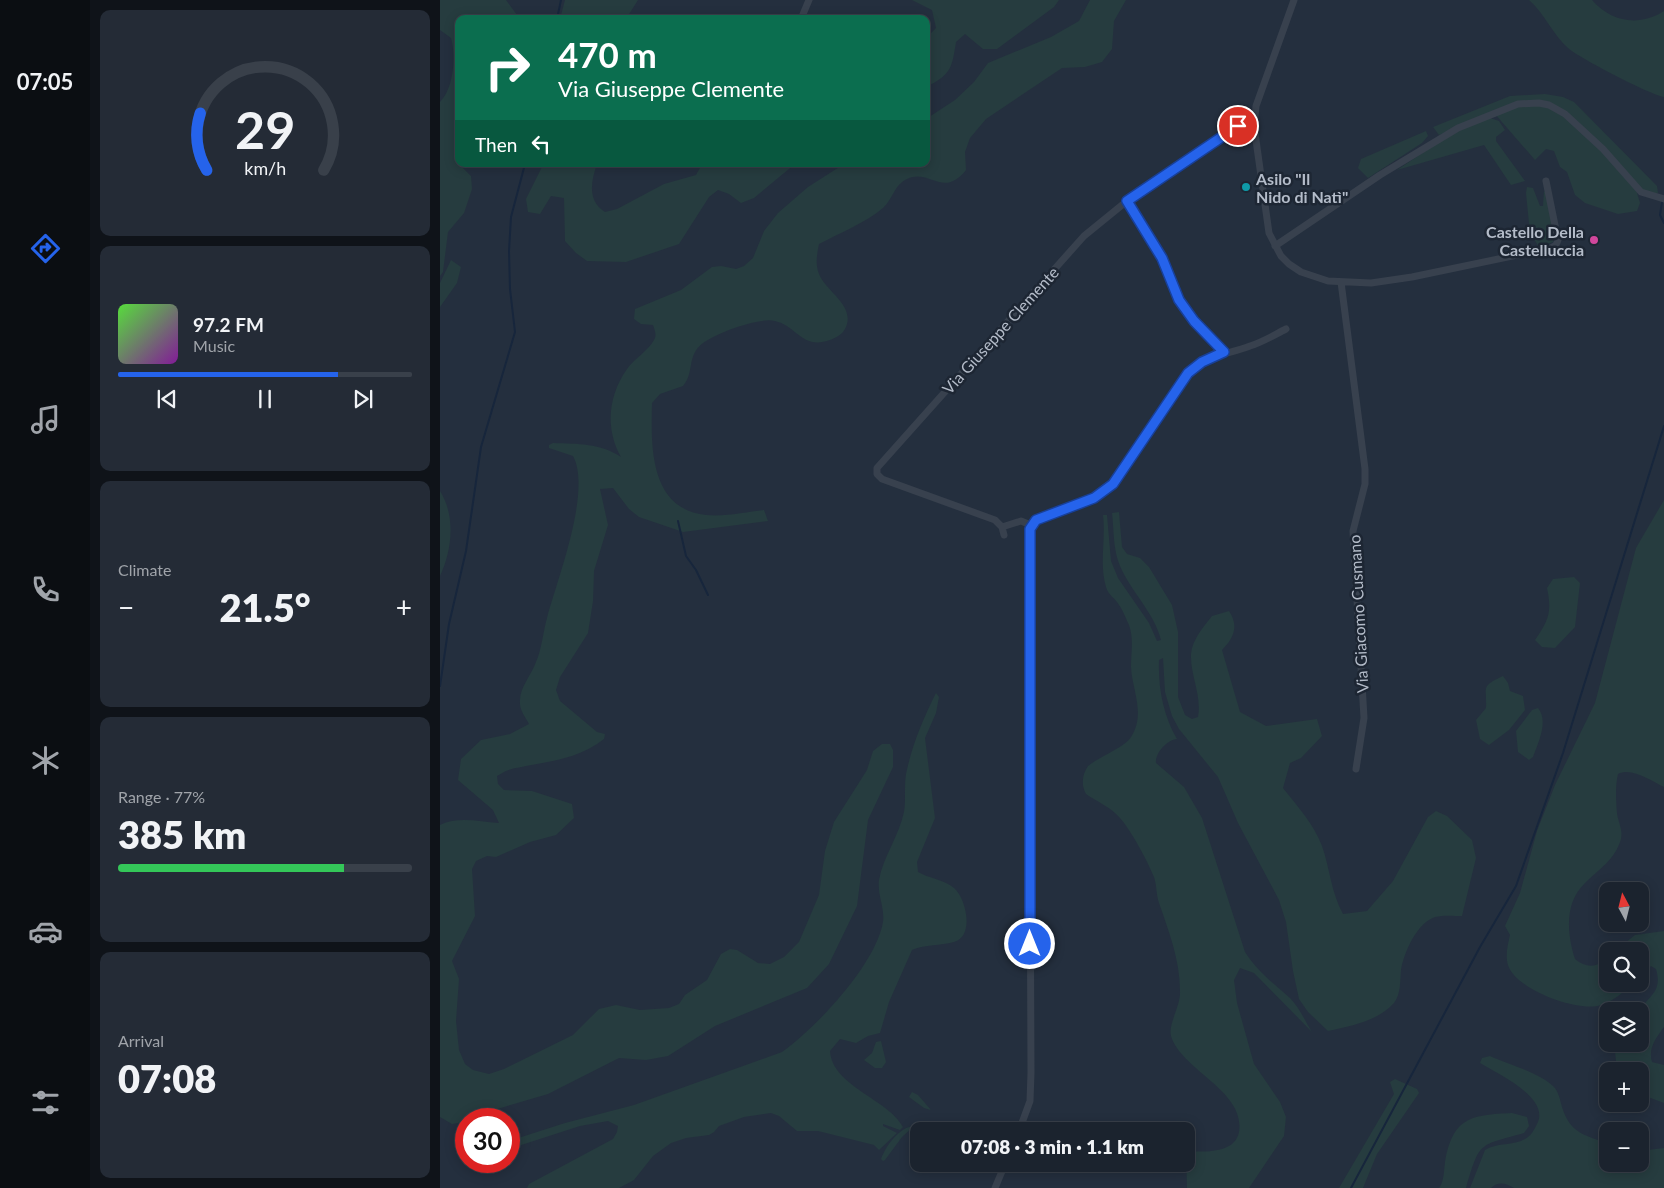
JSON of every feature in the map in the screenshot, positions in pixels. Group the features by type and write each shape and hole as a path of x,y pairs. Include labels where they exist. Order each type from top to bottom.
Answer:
{"street":[{"path":"803,15 809,0"},
{"path":"1294,0 1255,114 1254,126 1269,233 1275,246 1289,264 1301,272 1328,281 1390,281 1553,248 1558,240 1546,181"},
{"path":"1275,246 1380,175 1458,128 1518,104 1538,103 1549,105 1565,114 1603,149 1641,192 1664,200"},
{"name":"Via Giuseppe Clemente","path":"1031,525 1021,521 1003,531 995,520 882,479 878,476 877,470 1084,236 1127,201 1255,114"},
{"path":"1127,201 1162,258 1179,300 1194,321 1224,352"},
{"name":"Via Giacomo Cusmano","path":"1341,282 1365,469 1365,484 1353,531 1364,718 1356,769"},
{"path":"1022,1122 1030,1101 1031,1073 1028,594 1031,525 1036,520 1104,492 1120,474 1188,373 1202,362 1224,352 1248,347 1286,329"},
{"path":"995,1188 1002,1172"}],"green space":[{"path":"440,0 506,0 517,15 455,15 455,167 462,167 471,176 472,189 464,213 448,232 443,272 440,276 440,102 445,96 453,72 453,45 451,38 440,30"},
{"path":"565,0 638,0 629,15 561,15"},
{"path":"912,0 1059,0 1054,7 997,49 983,49 965,34 956,42 949,70 941,79 930,85 930,34 936,28 932,10"},
{"path":"1090,0 1126,0 1114,21 1112,49 1102,62 1085,67 1062,68 986,119 970,138 965,152 966,170 958,178 943,183 923,177 907,179 896,188 883,208 860,223 819,244 817,263 819,274 844,306 847,313 848,321 842,333 830,340 813,342 806,340 783,324 768,320 727,331 703,343 694,353 687,381 683,386 660,394 652,403 652,438 657,473 673,501 687,510 706,515 728,515 764,510 768,521 683,532 639,517 629,509 613,488 600,489 608,525 594,571 593,601 588,633 560,677 556,690 560,701 597,732 605,734 604,739 577,754 511,769 497,776 498,784 504,790 532,791 572,804 574,818 556,835 530,842 496,857 487,856 476,861 472,869 475,916 452,961 459,979 456,1021 459,1050 465,1064 473,1070 489,1074 504,1069 573,1035 599,1009 616,1005 640,1010 669,1008 679,1004 685,995 707,980 721,954 730,949 737,950 758,963 770,964 784,957 799,942 819,895 825,851 834,822 867,770 873,751 882,744 890,744 893,750 893,767 868,820 857,906 829,964 807,988 715,1026 668,1056 646,1060 619,1058 548,1094 501,1108 455,1108 455,1124 452,1124 440,1117 440,825 462,820 499,823 493,810 458,780 461,759 481,740 510,734 529,724 520,707 521,695 540,651 547,618 571,536 578,491 578,471 573,456 549,448 549,445 553,443 588,445 605,449 621,457 616,446 611,424 611,413 616,390 627,369 648,348 655,336 653,325 641,324 634,319 635,309 681,290 712,267 721,266 736,269 744,266 753,258 764,231 778,213 808,187 839,167 930,167 930,116 955,100 974,82 988,63 1051,37 1079,21"},
{"path":"1529,0 1592,0 1608,13 1626,20 1645,19 1664,11 1664,97 1631,83 1568,48"},
{"path":"1545,94 1563,97 1574,102 1657,186 1658,193 1649,194 1639,190 1637,193 1640,203 1637,211 1618,214 1585,203 1575,195 1567,172 1560,167 1554,151 1546,149 1535,160 1495,114 1485,115 1439,135 1433,127 1510,96"},
{"path":"1490,118 1499,121 1505,130 1496,137 1496,141 1525,181 1511,185 1484,145 1397,170 1451,134"},
{"path":"1426,131 1428,136 1422,143 1368,178 1358,168 1361,159"},
{"path":"542,167 596,167 592,184 593,196 595,202 605,212 617,209 664,184 696,175 700,167 791,167 754,198 741,203 729,194 718,190 709,197 679,244 626,262 587,261 576,253 565,241 564,198 551,196 540,214 528,212 526,199"},
{"path":"1527,187 1533,188 1540,206 1543,206 1544,191 1547,194 1554,238 1553,242 1539,247 1530,233"},
{"path":"451,260 461,267 457,283 440,307 440,283"},
{"path":"440,491 448,511 450,534 447,556 440,576"},
{"path":"1664,500 1664,787 1635,773 1623,772 1618,774 1616,804 1621,839 1611,858 1578,891 1570,909 1569,929 1575,959 1591,966 1599,964 1599,992 1623,992 1607,1002 1599,1002 1599,1005 1578,1006 1548,997 1534,990 1513,974 1507,961 1510,935 1505,926 1520,893 1537,831 1555,785 1595,703 1636,548"},
{"path":"1119,512 1122,547 1127,554 1140,558 1149,567 1172,605 1178,632 1178,697 1185,715 1192,719 1198,717 1197,693 1191,662 1194,644 1212,616 1229,611 1234,622 1234,632 1230,641 1222,650 1240,712 1266,726 1317,719 1322,736 1301,758 1290,763 1283,788 1319,838 1333,889 1343,914 1367,911 1393,881 1428,817 1436,811 1447,816 1472,840 1476,858 1462,916 1435,917 1428,920 1417,932 1405,955 1401,970 1399,992 1394,1003 1388,1009 1372,1018 1355,1025 1328,1031 1308,1012 1299,999 1286,922 1279,900 1238,823 1218,777 1179,729 1172,716 1165,692 1163,658 1159,660 1162,701 1177,739 1169,742 1162,748 1157,755 1156,763 1184,787 1202,818 1245,952 1260,971 1290,998 1312,1032 1254,973 1240,968 1234,980 1237,1003 1254,1064 1280,1102 1286,1117 1284,1136 1249,1188 1187,1188 1187,1172 1195,1172 1195,1152 1217,1150 1231,1144 1239,1132 1238,1117 1233,1104 1187,1060 1177,1048 1171,1036 1171,1026 1180,996 1180,980 1170,935 1158,900 1154,877 1139,846 1125,824 1117,814 1086,794 1083,787 1083,776 1088,766 1118,748 1131,737 1135,728 1138,711 1131,667 1131,630 1122,609 1107,590 1104,578 1103,515 1107,515 1111,561 1118,578 1149,623 1157,641 1161,640 1153,620 1120,566 1115,547 1112,513"},
{"path":"1574,577 1580,583 1575,627 1555,648 1542,647 1535,640 1548,616 1547,588 1553,579"},
{"path":"1503,676 1508,683 1510,691 1523,696 1525,710 1509,730 1489,745 1480,739 1476,720 1486,708 1486,688"},
{"path":"936,693 939,697 936,713 925,738 935,818 917,862 918,872 946,883 958,893 965,908 965,932 961,938 954,942 912,950 889,1002 880,1033 868,1036 856,1043 840,1039 830,1051 833,1063 840,1074 886,1108 903,1127 900,1130 883,1124 883,1126 897,1133 879,1150 874,1145 818,1131 797,1131 779,1116 771,1113 744,1117 719,1126 709,1135 686,1138 671,1143 653,1156 634,1180 619,1188 527,1188 529,1184 613,1139 618,1126 608,1121 580,1126 520,1145 520,1137 565,1123 634,1105 782,1052 811,1027 843,994 869,957 878,939 883,922 879,880 884,863 902,821 906,774 922,722"},
{"path":"1538,708 1543,719 1542,732 1533,757 1529,760 1518,752 1516,731 1532,710"},
{"path":"1664,931 1664,1027 1654,1043 1651,1057 1652,1062 1664,1065 1664,1103 1649,1097 1649,1062 1616,1062 1615,1052 1649,1052 1649,1002 1647,1002 1655,990 1658,978 1656,969 1651,966 1649,968 1649,942 1626,942 1635,935"},
{"path":"881,1041 886,1062 882,1068 875,1068 864,1060 872,1053 876,1042"},
{"path":"1490,1056 1532,1073 1553,1086 1558,1093 1565,1116 1574,1128 1585,1135 1599,1140 1599,1172 1649,1172 1649,1150 1664,1148 1664,1188 1514,1188 1508,1185 1496,1184 1491,1188 1470,1188 1485,1150 1495,1146 1516,1143 1527,1138 1537,1124 1539,1114 1537,1105 1530,1096 1510,1080 1480,1063 1482,1058"},
{"path":"1395,1079 1417,1089 1419,1093 1377,1154 1363,1188 1339,1188 1394,1094 1390,1082"},
{"path":"912,1092 918,1095 931,1110 924,1108 909,1097"},
{"path":"1512,1113 1527,1117 1529,1126 1524,1133 1498,1140 1483,1148 1474,1161 1466,1188 1439,1188 1443,1179 1448,1147 1459,1127 1466,1121 1485,1115"},
{"path":"910,1127 910,1130 883,1161 881,1159 890,1143 898,1133"}],"waterway":[{"path":"558,15 561,0"},
{"path":"440,686 449,624 466,551 481,447 515,332 510,289 509,251 511,217 524,167"},
{"path":"1662,202 1660,215 1664,223"},
{"path":"1351,1188 1480,947 1516,886 1563,753 1664,426"},
{"path":"678,521 686,556 696,570 708,595"}],"place":[{"name":"Asilo \"Il Nido di Natì\"","path":"1246,187"},
{"name":"Castello Della Castelluccia","path":"1594,240"}],"route":[{"path":"1030,944 1028,594 1029,535 1031,525 1036,520 1094,498 1113,484 1188,373 1202,362 1224,352 1194,321 1179,300 1170,282 1162,258 1127,201 1238,126"}]}
